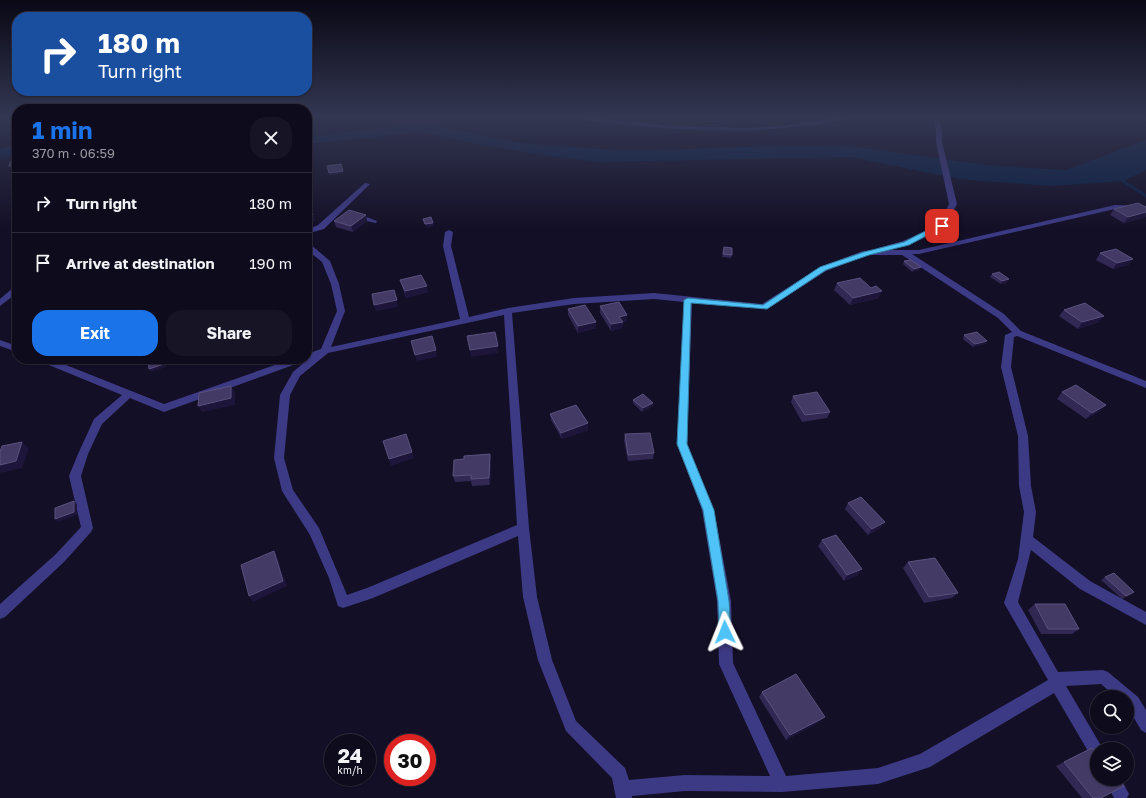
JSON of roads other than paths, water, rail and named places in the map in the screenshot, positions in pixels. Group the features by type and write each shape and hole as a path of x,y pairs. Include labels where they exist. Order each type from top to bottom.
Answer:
{"street":[{"path":"312,355 325,351 508,311 574,302 654,296 764,307 823,269 866,253 906,243 942,226 953,204 942,154"},
{"path":"312,230 321,227 367,184"},
{"path":"866,253 919,252 1115,207 1146,208"},
{"path":"338,212 373,221"},
{"path":"449,232 447,246 465,320"},
{"path":"312,249 326,261 335,284 341,311 325,351 312,361"},
{"path":"904,253 1001,316 1014,334 1146,385"},
{"path":"0,303 12,293"},
{"path":"688,300 682,444 708,510 724,601 726,664 782,784"},
{"path":"508,311 523,528 530,597 548,668 571,726 619,774 623,793 685,783 782,784 878,776 924,761 1056,681 1104,677 1119,690"},
{"path":"1014,334 1006,367 1023,436 1025,486 1030,512 1024,559 1011,603 1091,742"},
{"path":"0,343 12,347"},
{"path":"54,364 164,408 288,364"},
{"path":"309,364 296,374 285,395 279,458 288,491 315,532 335,578 343,602 368,594 523,528"},
{"path":"0,613 60,558 87,528 76,476 82,454 98,422 129,394"},
{"path":"1026,539 1085,585 1146,619"},
{"path":"1134,704 1146,725"},
{"path":"1116,786 1121,794"}],"water":[{"path":"0,154 12,154 12,156 0,158"},
{"path":"539,154 909,154 995,166 1066,170 1108,154 1146,154 1146,170 1123,181 1051,186 959,179 851,157 600,162"}],"waterway":[{"path":"1123,181 1146,196"}]}
